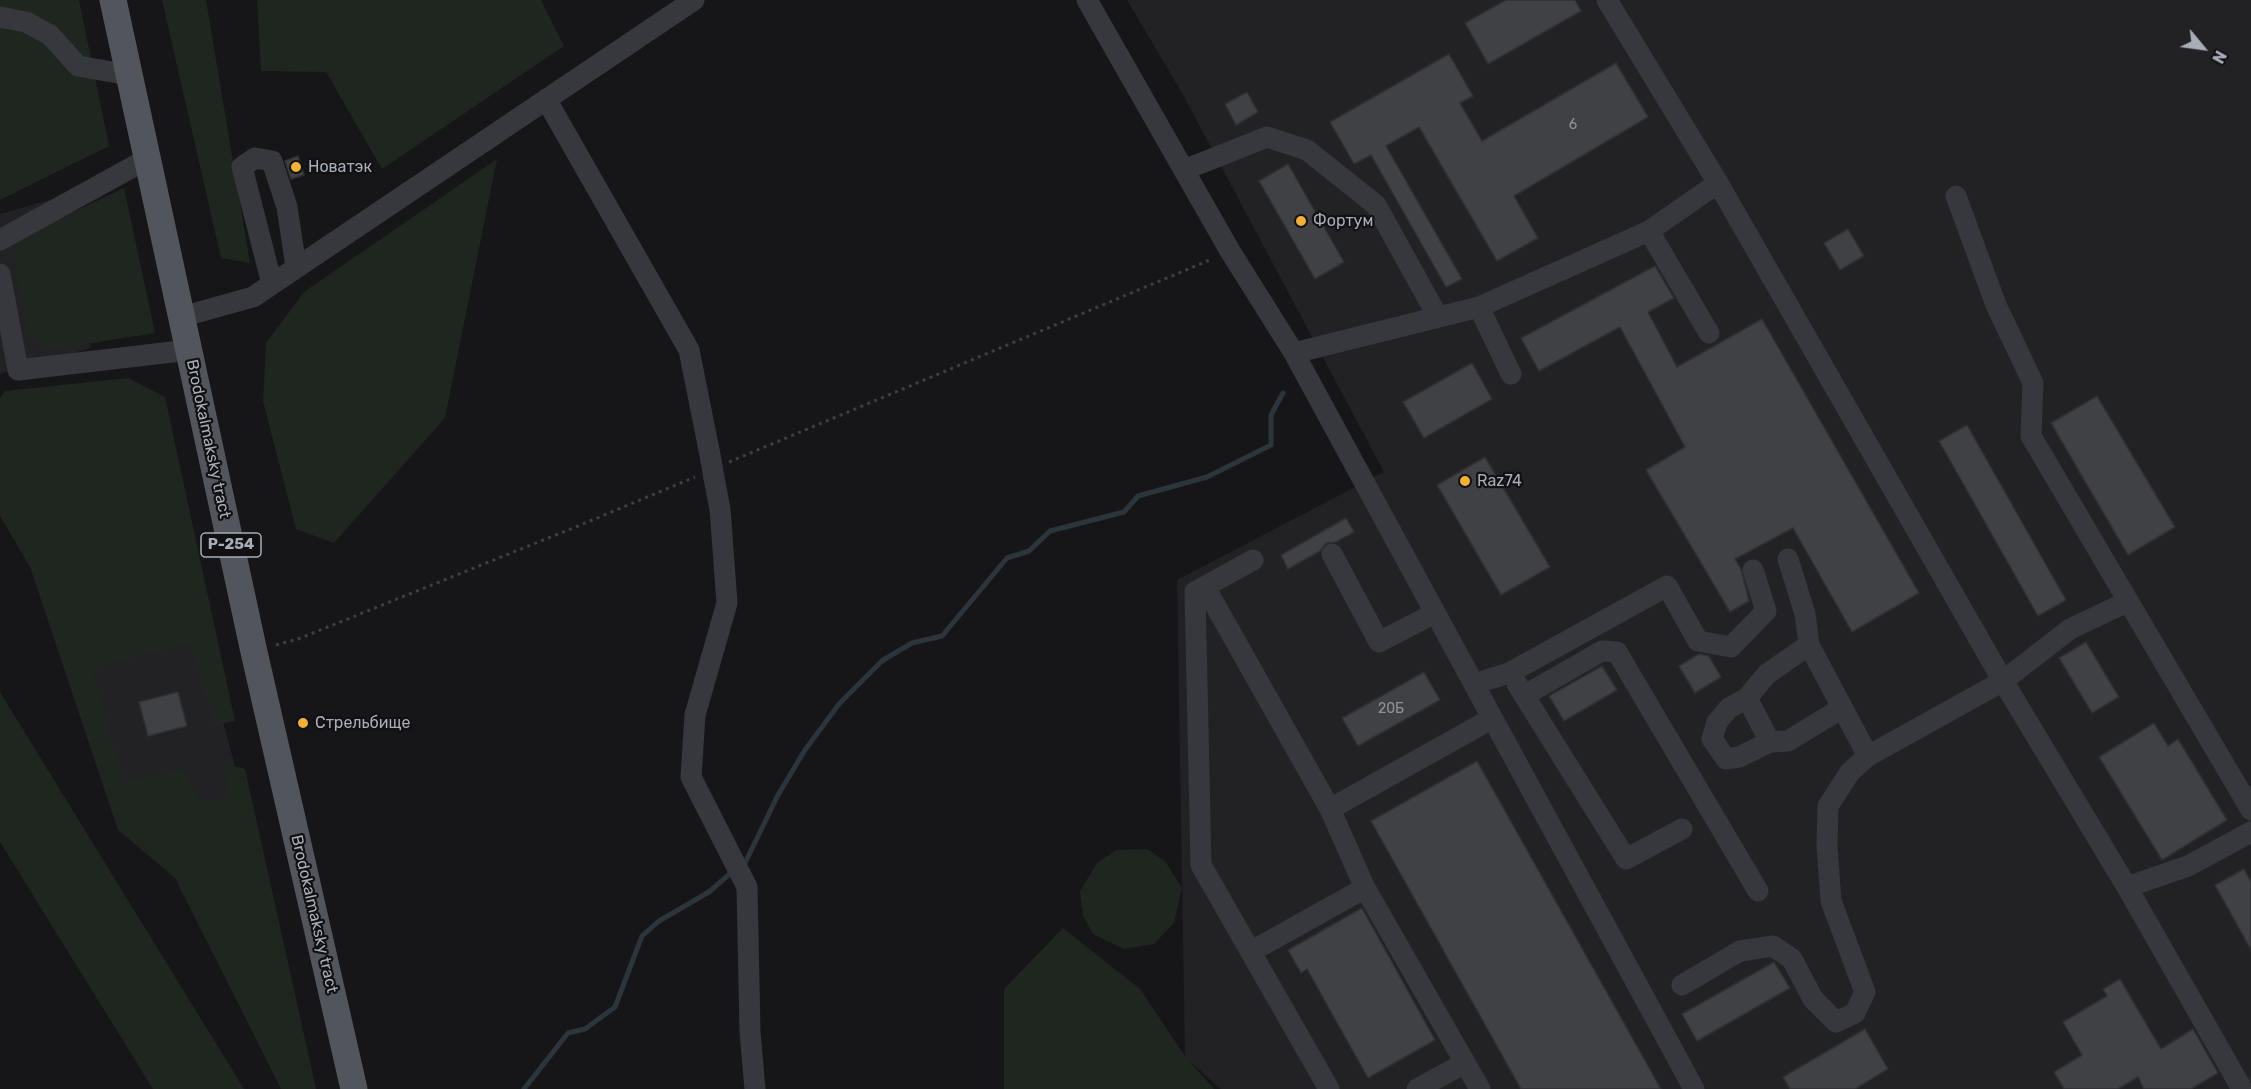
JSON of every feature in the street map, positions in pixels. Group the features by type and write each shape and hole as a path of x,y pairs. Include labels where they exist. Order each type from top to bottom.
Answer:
{"main road":[{"name":"Brodokalmaksky tract","path":"113,0 254,652 354,1089"}],"street":[{"path":"182,317 253,297 694,0"},
{"path":"1087,0 1230,251 1294,353 1694,1089"},
{"path":"1607,0 1718,183 2003,681 2127,887 2242,1089"},
{"path":"0,17 26,22 50,35 78,66 129,75"},
{"path":"546,99 689,350 720,509 727,603 695,715 691,777 747,887 750,1032 755,1089"},
{"path":"1184,170 1267,138 1307,150 1376,205 1438,317"},
{"path":"272,284 242,167 255,158 272,161 287,207 296,267"},
{"path":"0,240 147,159"},
{"path":"1294,353 1479,307 1649,231 1718,183"},
{"path":"1956,196 1996,305 2032,383 2031,436 2251,810"},
{"path":"1649,231 1709,333"},
{"path":"0,274 9,371 189,350"},
{"path":"1479,307 1511,374"},
{"path":"1332,554 1379,642 1435,613"},
{"path":"1788,559 1805,614 1809,645 1868,756"},
{"path":"1253,560 1195,592 1201,865 1329,1089"},
{"path":"1474,684 1509,673 1667,586 1698,641 1731,647 1766,611 1754,570"},
{"path":"1205,587 1330,809 1365,888 1480,1089"},
{"path":"1682,985 1740,951 1773,946 1792,960 1813,999 1836,1022 1855,1013 1865,992 1831,901 1827,846 1828,806 1850,772 1868,756 2003,681 2070,629 2127,602"},
{"path":"1809,645 1767,674 1747,698 1730,708 1717,722 1712,739 1726,759 1739,757 1770,742 1788,741 1842,708"},
{"path":"1525,695 1602,651 1617,652 1758,891"},
{"path":"1509,673 1525,695 1626,859 1682,829"},
{"path":"1747,698 1770,742"},
{"path":"1330,809 1491,719"},
{"path":"2127,887 2188,866 2251,832"},
{"path":"1252,951 1365,888"},
{"path":"1417,1089 1465,1063"}],"path":[{"path":"254,652 298,639 711,470 1230,251"}],"shaded area":[{"path":"0,0 79,0 109,146 0,200"},
{"path":"162,0 206,0 250,263 221,258"},
{"path":"257,0 541,0 564,46 382,169 326,72 261,71"},
{"path":"1127,0 2251,0 2251,1089 1221,1089 1185,1057 1177,580 1384,472 1181,91"},
{"path":"497,159 445,418 334,543 296,529 263,401 266,343 304,292"},
{"path":"124,188 155,333 48,350 28,332 13,255 20,241 56,220"},
{"path":"50,200 91,348 0,374 0,214"},
{"path":"128,378 165,397 235,721 215,725 189,643 92,668 124,780 183,771 200,802 229,798 224,763 245,769 316,1089 281,1089 175,878 118,830 30,567 0,516 0,398 5,391"},
{"path":"194,616 245,803 129,835 78,648"},
{"path":"0,692 244,1089 153,1089 0,842"},
{"path":"1147,849 1165,861 1182,888 1174,923 1154,944 1124,949 1093,934 1083,916 1080,891 1097,863 1116,850"},
{"path":"1063,928 1140,989 1185,1056 1214,1089 1004,1089 1004,989"}],"building":[{"path":"1506,0 1575,0 1581,11 1488,64 1465,23"},
{"path":"1449,54 1473,96 1460,103 1482,141 1616,63 1648,117 1514,196 1538,238 1497,261 1419,127 1386,146 1462,279 1446,287 1371,155 1354,164 1330,122"},
{"path":"1247,92 1258,112 1236,125 1225,104"},
{"path":"298,156 304,175 291,179 285,161"},
{"name":"Фортум","path":"1288,164 1344,262 1315,279 1259,181"},
{"path":"1848,229 1864,256 1840,270 1824,243"},
{"path":"1655,266 1674,298 1648,312 1677,367 1762,319 1919,593 1852,632 1793,528 1735,559 1741,569 1749,601 1730,612 1646,470 1685,447 1620,327 1539,371 1521,338"},
{"path":"1472,363 1492,399 1424,438 1403,402"},
{"path":"2097,396 2175,527 2128,555 2051,423"},
{"path":"1967,425 2066,600 2038,616 1939,441"},
{"path":"1485,457 1550,567 1501,595 1437,485"},
{"path":"1346,518 1354,532 1336,542 1326,543 1320,551 1288,569 1281,555"},
{"path":"2086,642 2119,697 2092,713 2059,658"},
{"path":"1699,654 1709,656 1721,677 1695,693 1679,666"},
{"path":"1602,666 1617,690 1564,721 1549,696"},
{"path":"1424,672 1440,700 1358,746 1342,718"},
{"path":"178,692 187,726 148,736 139,702"},
{"path":"2154,723 2168,746 2178,739 2227,820 2162,860 2099,757"},
{"path":"1477,761 1661,1089 1521,1089 1371,821"},
{"path":"2244,869 2251,882 2251,950 2215,885"},
{"path":"1362,908 1435,1040 1368,1078 1307,969 1301,973 1288,950"},
{"path":"1774,962 1790,988 1697,1041 1682,1014"},
{"path":"2120,979 2161,1049 2193,1029 2218,1073 2191,1089 2144,1089 2138,1077 2118,1089 2064,1089 2054,1072 2082,1055 2063,1022 2107,996 2103,989"},
{"path":"1865,1029 1888,1069 1855,1089 1790,1089 1783,1077"}],"waterway":[{"path":"744,865 778,795 805,750 839,704 883,660 912,643 942,636 1007,558 1029,551 1050,531 1124,512 1138,496 1207,477 1271,445 1271,415 1283,393"},
{"path":"524,1089 568,1033 585,1029 615,1007 642,936 659,921 709,892 733,871"}],"place":[{"name":"Новатэк","path":"296,167"},
{"name":"Фортум","path":"1301,221"},
{"name":"Raz74","path":"1465,481"},
{"name":"Стрельбище","path":"303,723"}]}
